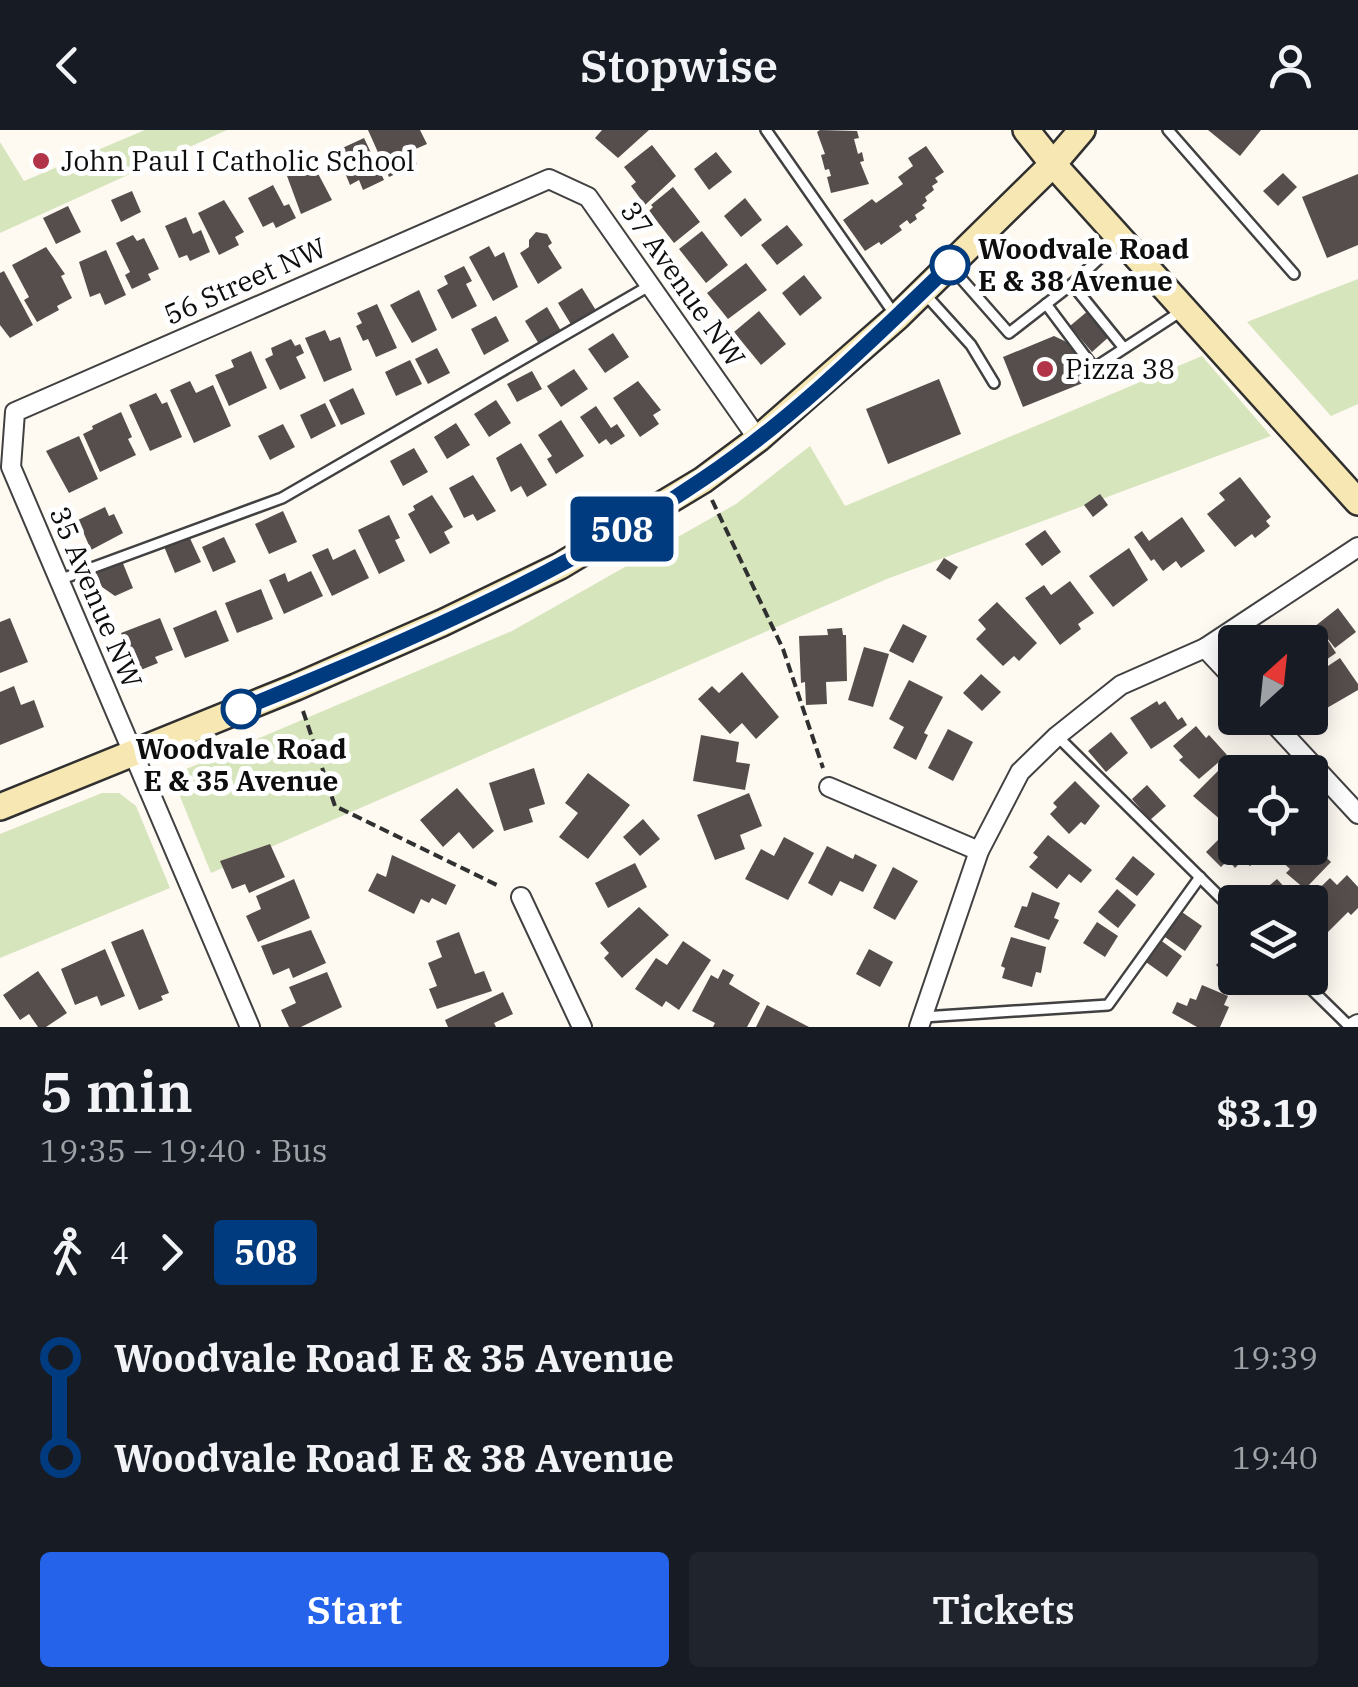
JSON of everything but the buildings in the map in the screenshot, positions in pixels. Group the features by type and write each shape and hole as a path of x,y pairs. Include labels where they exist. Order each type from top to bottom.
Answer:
{"street":[{"path":"1026,130 1358,502"},
{"path":"0,807 442,623 560,566 702,480 758,438 897,317 1053,164 1082,130"},
{"name":"37 Avenue NW","path":"549,178 588,197 758,438"},
{"name":"56 Street NW","path":"11,466 14,412 549,178"},
{"name":"35 Avenue NW","path":"11,466 247,1026"},
{"path":"921,1022 980,851 1020,772 1057,736 1121,685 1205,648 1358,548"},
{"path":"1205,648 1218,662"},
{"path":"1285,735 1358,814"},
{"path":"830,787 980,851"},
{"path":"522,897 582,1027"}],"lane":[{"path":"766,130 897,317"},
{"path":"1168,130 1294,274"},
{"path":"950,265 1009,333 1072,284 1120,239"},
{"path":"59,580 282,498 652,284"},
{"path":"1072,284 1123,347"},
{"path":"922,291 971,344 994,384"},
{"path":"1046,304 1094,368 1184,310"},
{"path":"1057,736 1218,895"},
{"path":"921,1022 1108,1004 1200,877"},
{"path":"1319,995 1354,1026"}],"path":[{"path":"702,480 783,649 830,787"},
{"path":"296,687 335,806 522,897"}],"green space":[{"path":"145,130 227,130 0,233 0,142 24,181"},
{"path":"1358,279 1358,404 1331,416 1247,322"},
{"path":"1202,356 1271,436 887,579 211,873 177,789 184,770 512,631 736,504 810,446 845,506"},
{"path":"102,793 119,793 136,806 170,888 0,958 0,834"}],"bus line":[{"name":"508","path":"241,709 442,623 560,566 702,480 758,438 897,317 950,265"}],"place":[{"name":"John Paul I Catholic School","path":"41,161"},
{"name":"Woodvale Road E & 38 Avenue","path":"950,265"},
{"name":"Pizza 38","path":"1045,369"},
{"name":"Woodvale Road E & 35 Avenue","path":"241,709"}]}
